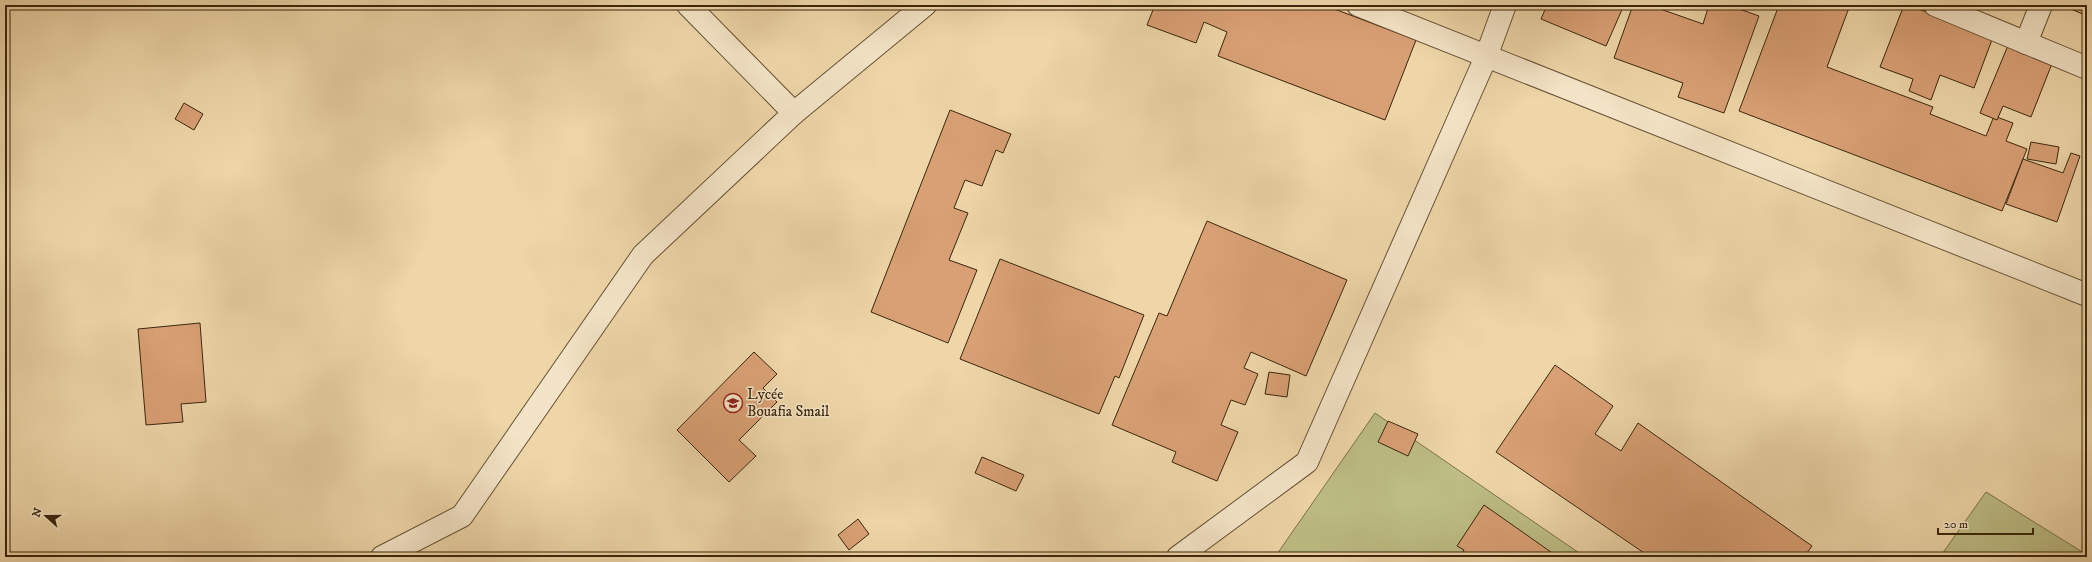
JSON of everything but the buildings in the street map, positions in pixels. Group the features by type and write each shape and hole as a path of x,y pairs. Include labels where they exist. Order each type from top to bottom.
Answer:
{"street":[{"path":"688,5 794,113"},
{"path":"382,557 462,516 643,255 794,113 925,5"},
{"path":"1358,5 2087,295"},
{"path":"1178,557 1307,462 1486,57 1505,5"},
{"path":"1935,5 2087,68"},
{"path":"2026,43 2041,5"}],"green space":[{"path":"1375,413 1585,557 1275,557"},
{"path":"1986,492 2087,555 2087,557 1940,557"}],"place":[{"name":"Lycée Bouafia Smail","path":"733,403"}]}
